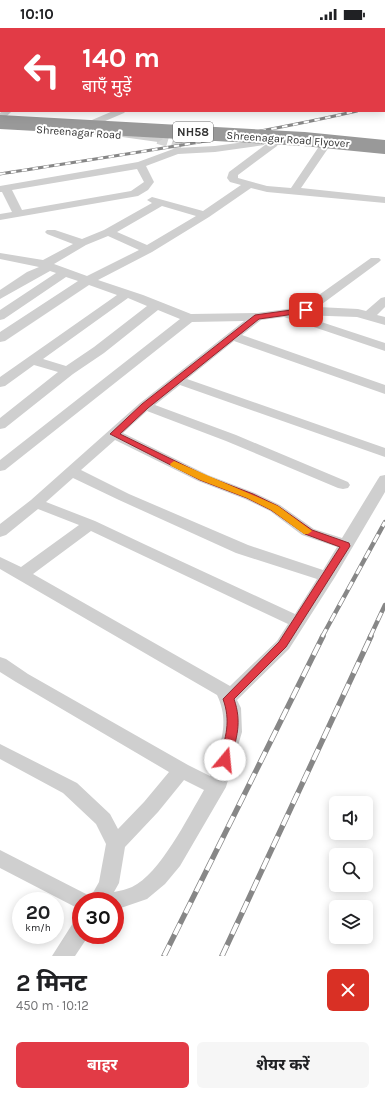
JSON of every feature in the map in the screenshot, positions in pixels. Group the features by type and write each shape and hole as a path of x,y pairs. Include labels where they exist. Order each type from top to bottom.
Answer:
{"highway":[{"name":"Shreenagar Road Flyover","path":"0,122 304,139 385,147"}],"street":[{"path":"75,131 119,112"},
{"name":"Shreenagar Road","path":"0,127 75,131 158,139"},
{"path":"182,146 196,148 237,143 260,143 385,152"},
{"path":"20,214 3,189 140,165 176,151 215,149 260,143"},
{"path":"273,144 233,174 232,178 234,180 267,189 385,200"},
{"path":"294,191 324,147"},
{"path":"0,217 134,194 144,188 149,182 140,165"},
{"path":"0,338 87,281 148,250 205,215 249,184"},
{"path":"134,194 205,215"},
{"path":"0,296 82,243 108,232 160,202"},
{"path":"51,232 82,243"},
{"path":"108,232 148,250"},
{"path":"2,258 47,265 65,273 189,318 257,317 306,310 335,311 368,316 385,321"},
{"path":"306,310 375,260"},
{"path":"0,316 65,273"},
{"path":"0,382 126,294"},
{"path":"368,316 385,301"},
{"path":"0,425 156,305"},
{"path":"284,313 385,347"},
{"path":"0,532 36,503 145,406 257,317"},
{"path":"0,467 189,318"},
{"path":"232,336 385,390"},
{"path":"33,360 68,372"},
{"path":"178,380 385,453"},
{"path":"145,406 231,438 343,485"},
{"path":"114,434 203,478 250,496 275,508 308,532 346,546"},
{"path":"71,471 124,497 242,549 327,577"},
{"path":"228,699 283,645 327,577 385,479"},
{"path":"36,503 90,524 140,549 298,622"},
{"path":"23,574 90,524"},
{"path":"0,562 224,691 232,708 233,732 216,787 173,860 158,878 140,893 124,898"},
{"path":"0,663 22,678 181,770 216,787"},
{"path":"0,751 70,788 103,819 116,844"},
{"path":"104,892 109,883 116,844 151,807 181,770"},
{"path":"0,858 72,896"},
{"path":"63,956 72,942"}],"tunnel":[{"path":"158,139 182,146"}],"railway":[{"path":"0,174 224,138 353,112"},
{"path":"322,637 385,522"},
{"path":"370,637 385,605"},
{"path":"164,956 323,636"},
{"path":"222,956 371,636"}],"slow traffic":[{"path":"174,464 203,478 250,496 275,508 308,531"}],"route":[{"path":"225,760 233,732 232,708 228,699 283,645 346,546 308,532 275,508 250,496 203,478 114,434 145,406 257,317 306,310"}]}
